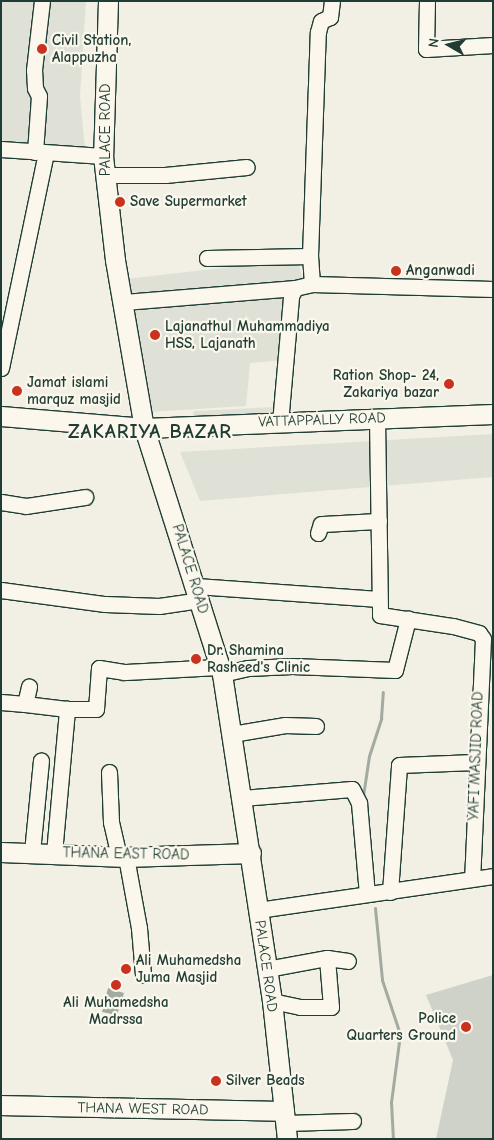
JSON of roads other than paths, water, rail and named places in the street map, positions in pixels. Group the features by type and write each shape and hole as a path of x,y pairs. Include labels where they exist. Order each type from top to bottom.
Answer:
{"main road":[{"name":"PALACE ROAD","path":"108,1 103,156 115,260 124,302 144,428 198,593 221,671 251,852 272,1001 285,1124"},
{"name":"VATTAPPALLY ROAD","path":"1,416 144,428 222,422 280,423 493,414"},
{"name":"THANA EAST ROAD","path":"1,852 122,857 251,852"},
{"name":"THANA WEST ROAD","path":"1,1104 285,1124"}],"street":[{"path":"1,368 40,153 39,104 34,70 42,1"},
{"path":"312,284 310,256 318,32 321,21 330,17 332,1"},
{"path":"427,1 426,49 493,45"},
{"path":"1,149 103,156"},
{"path":"105,175 165,175 247,167"},
{"path":"207,258 310,256"},
{"path":"124,302 296,288 312,284 493,289"},
{"path":"280,423 292,296 296,288"},
{"name":"YAFI MASJID ROAD","path":"377,419 380,615 486,632 483,638 486,684 475,762 472,878"},
{"path":"1,502 26,506 64,502 85,497"},
{"path":"318,533 321,524 379,521"},
{"path":"1,590 105,604 159,606 198,593 379,599"},
{"path":"1,702 67,709 96,709 99,668 124,672 221,671 292,666 395,670 408,619"},
{"path":"25,704 29,686"},
{"path":"54,853 67,709"},
{"path":"232,734 285,725 316,726"},
{"path":"32,852 40,760"},
{"path":"390,892 399,765 475,762"},
{"path":"109,772 111,822 122,857 139,928 143,976"},
{"path":"242,798 352,789 359,802 366,894"},
{"path":"258,910 493,876"},
{"path":"267,969 327,958 348,960"},
{"path":"272,1001 300,1007 331,1008 327,958"},
{"path":"285,1124 353,1121"}],"waterway":[{"path":"363,796 369,756 381,718 383,692"},
{"path":"375,908 382,980 400,1034 391,1102 393,1139"}],"place":[{"name":"Civil Station, Alappuzha","path":"42,49"},
{"name":"Save Supermarket","path":"120,202"},
{"name":"Anganwadi","path":"396,271"},
{"name":"Lajanathul Muhammadiya HSS, Lajanath","path":"155,335"},
{"name":"Ration Shop- 24, Zakariya bazar","path":"449,384"},
{"name":"Jamat islami marquz masjid","path":"17,391"},
{"name":"Dr. Shamina Rasheed's Clinic","path":"196,659"},
{"name":"Ali Muhamedsha Juma Masjid","path":"126,969"},
{"name":"Ali Muhamedsha Madrssa","path":"116,985"},
{"name":"Police Quarters Ground","path":"466,1027"},
{"name":"Silver Beads","path":"216,1081"}],"district":[{"name":"ZAKARIYA BAZAR","path":"150,431"}]}
